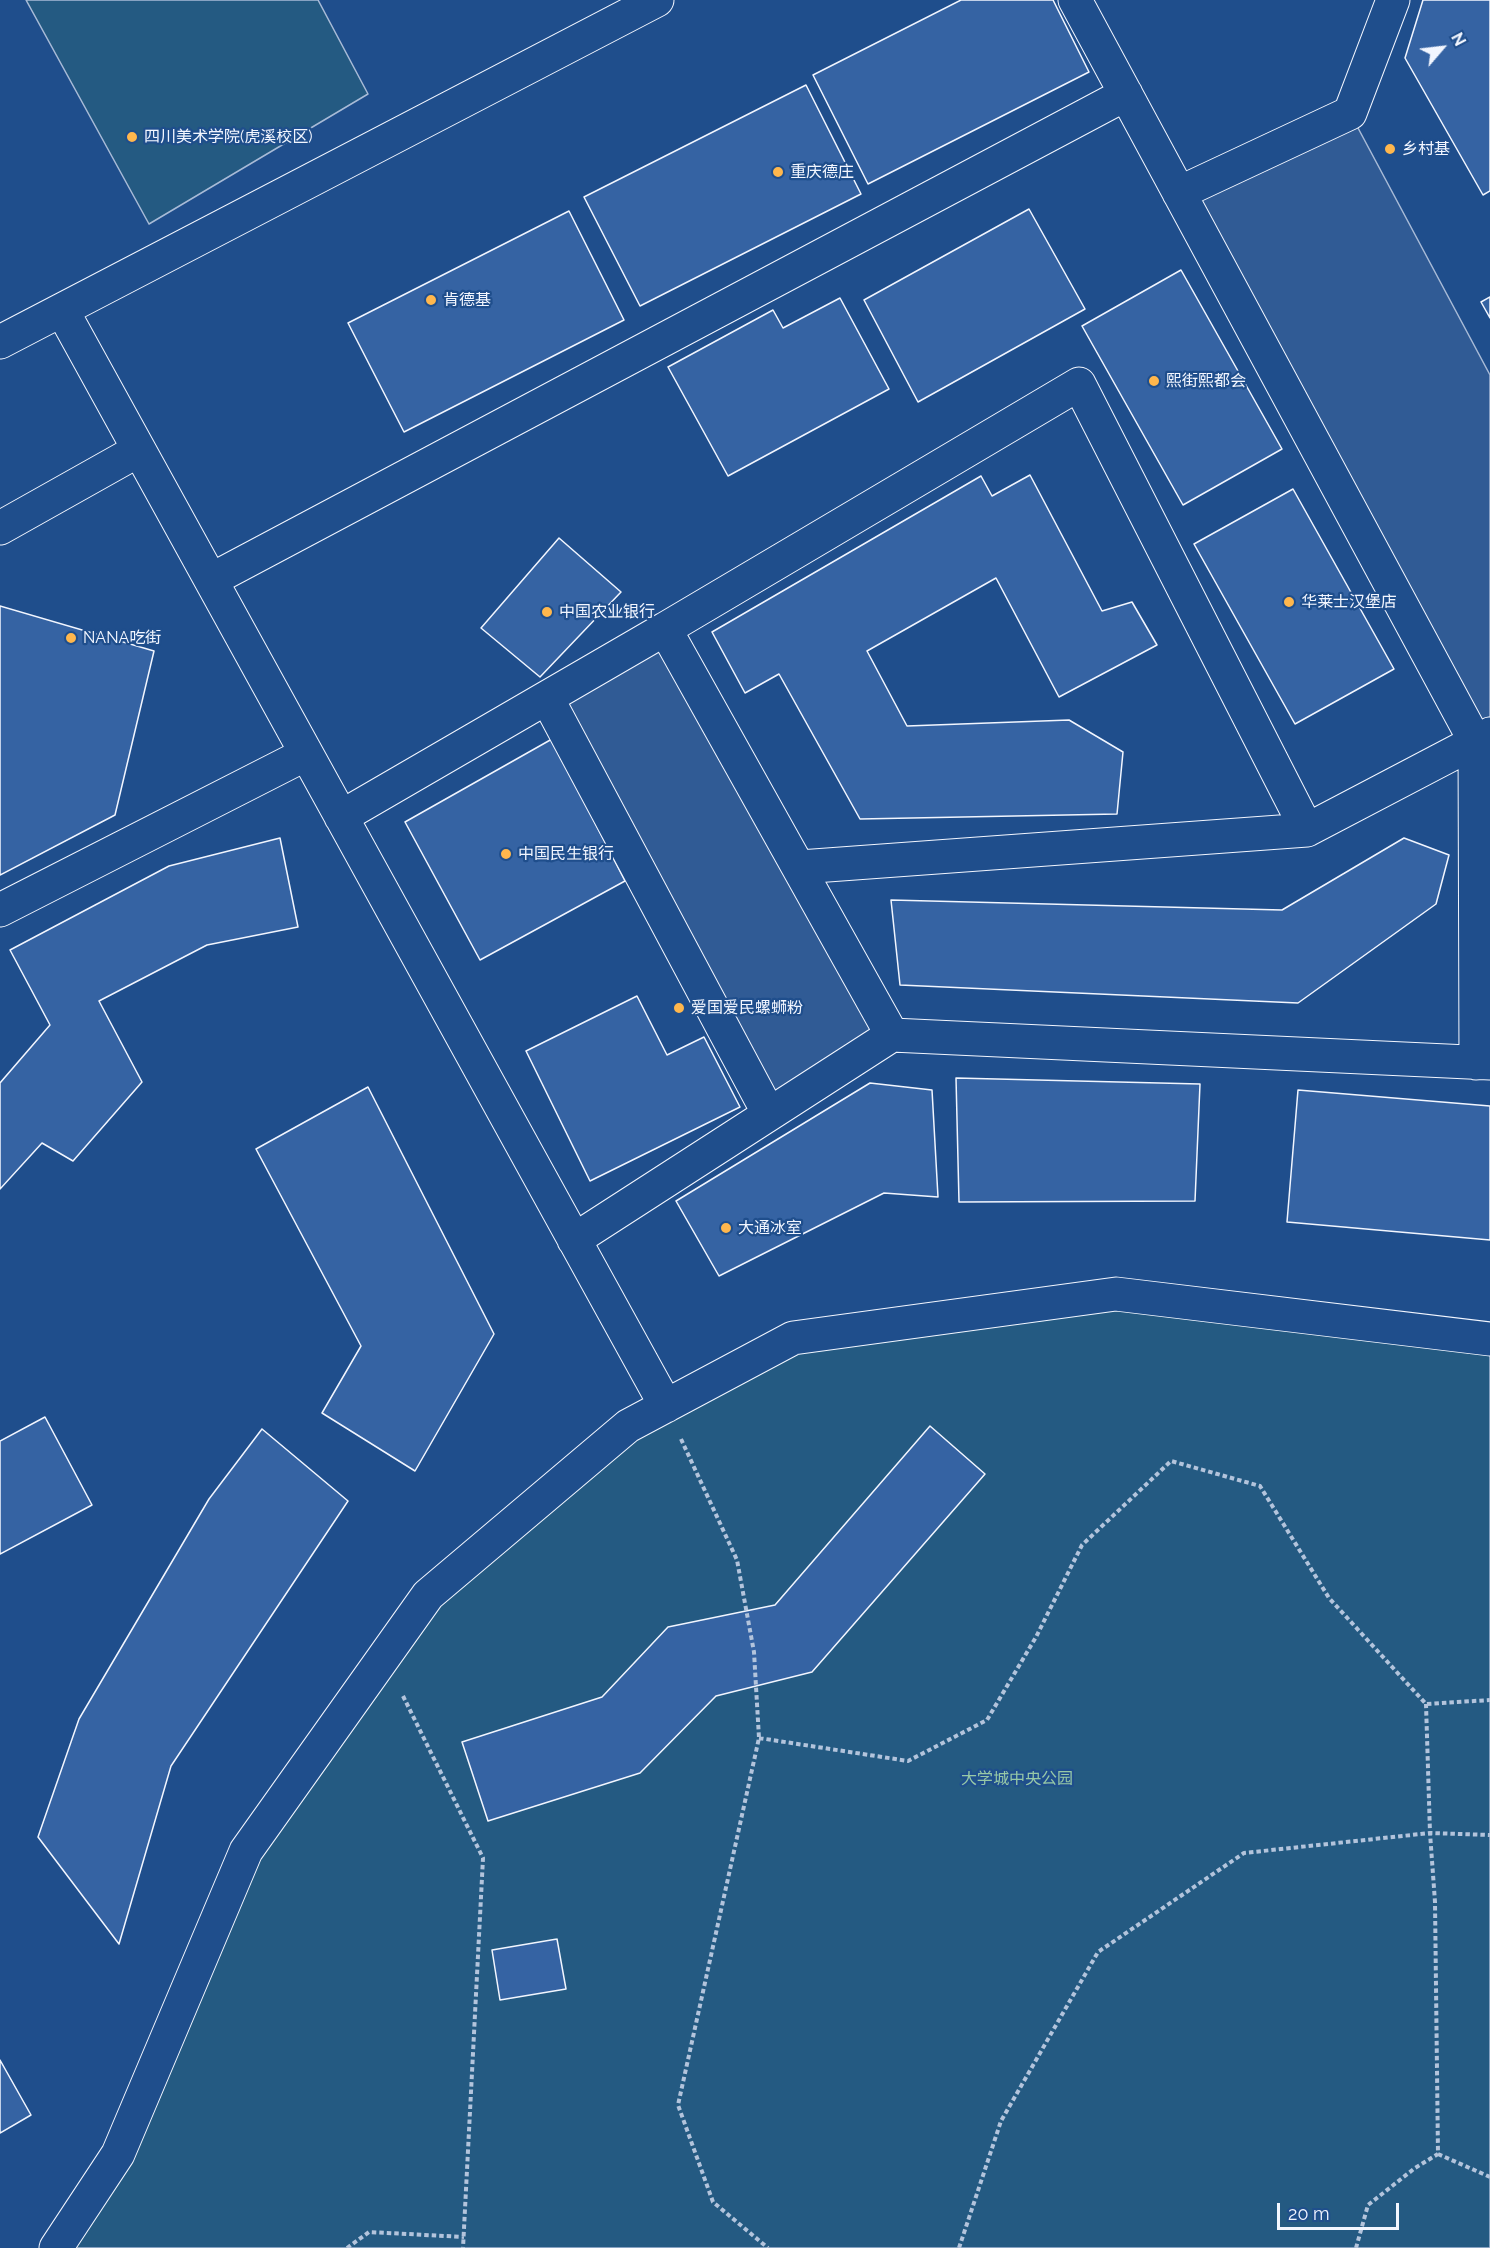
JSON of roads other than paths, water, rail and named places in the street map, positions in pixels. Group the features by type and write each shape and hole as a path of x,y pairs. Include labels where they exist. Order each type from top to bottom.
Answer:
{"street":[{"path":"0,342 657,0"},
{"path":"574,1240 892,1035 1483,1063 1485,743 1179,193 1075,0"},
{"path":"1179,193 1350,112 1393,0"},
{"path":"211,580 1126,94"},
{"path":"62,310 666,1406"},
{"path":"341,817 1079,384 1307,830"},
{"path":"0,528 138,450"},
{"path":"664,629 800,867 892,1035"},
{"path":"547,698 769,1114"},
{"path":"800,867 1307,830 1485,743"},
{"path":"0,910 306,754"},
{"path":"56,2248 118,2154 246,1851 429,1595 628,1426 793,1338 1116,1294 1490,1339"}],"place":[{"name":"四川美术学院(虎溪校区)","path":"132,137"},
{"name":"乡村基","path":"1390,149"},
{"name":"重庆德庄","path":"778,172"},
{"name":"肯德基","path":"431,300"},
{"name":"熙街熙都会","path":"1154,381"},
{"name":"华莱士汉堡店","path":"1289,602"},
{"name":"中国农业银行","path":"547,612"},
{"name":"NANA吃街","path":"71,638"},
{"name":"中国民生银行","path":"506,854"},
{"name":"爱国爱民螺蛳粉","path":"679,1008"},
{"name":"大通冰室","path":"726,1228"}],"park label":[{"name":"大学城中央公园","path":"1017,1779"}]}
